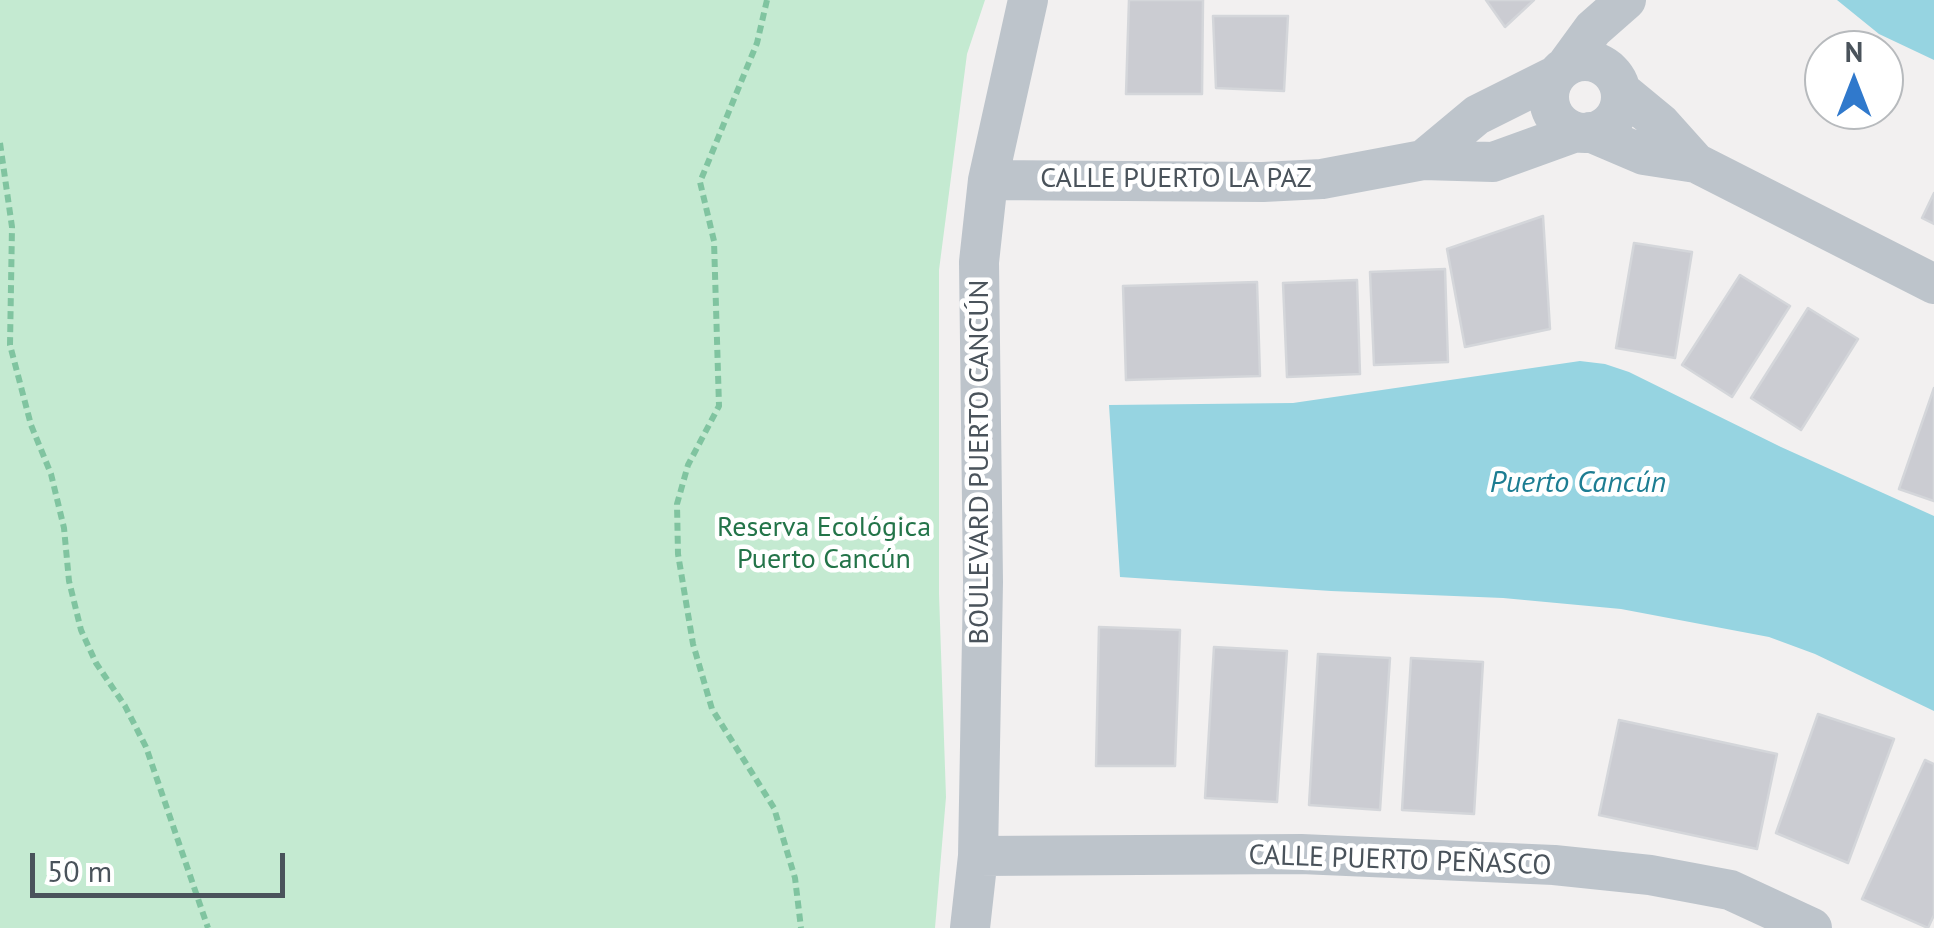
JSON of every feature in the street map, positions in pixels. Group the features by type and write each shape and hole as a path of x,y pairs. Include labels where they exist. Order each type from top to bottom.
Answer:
{"street":[{"name":"BOULEVARD PUERTO CANCÚN","path":"970,928 978,856 982,582 980,262 988,180 1028,0"},
{"path":"1626,0 1593,29 1549,88 1554,116 1563,126 1644,155 1696,163 1934,284"},
{"path":"1583,132 1604,127 1620,105 1593,29"},
{"path":"1423,160 1477,116 1579,62 1593,62 1661,124 1696,163"},
{"name":"CALLE PUERTO LA PAZ","path":"988,180 1322,179 1423,160 1493,162 1583,132"},
{"name":"CALLE PUERTO PEÑASCO","path":"978,856 1301,854 1554,865 1730,890 1812,928"}],"path":[{"path":"767,0 757,43 700,182 714,241 719,406 688,465 676,504 678,554 693,644 712,710 774,808 795,878 801,928"},
{"path":"0,143 12,227 10,345 64,528 69,581 81,630 96,663 146,746 208,928"}],"green space":[{"name":"Reserva Ecológica Puerto Cancún","path":"0,0 985,0 967,54 939,270 939,594 946,797 935,928 0,928"}],"water":[{"path":"1837,0 1934,0 1934,60 1904,46 1904,30 1874,30"},
{"name":"Puerto Cancún","path":"1580,361 1629,372 1934,516 1934,711 1815,654 1769,637 1621,609 1503,598 1120,577 1109,405 1293,403"}],"building":[{"path":"1129,0 1203,0 1202,94 1126,94"},
{"path":"1486,0 1534,0 1505,27"},
{"path":"1213,16 1288,16 1284,91 1216,88"},
{"path":"1934,193 1934,224 1922,218"},
{"path":"1543,216 1550,329 1465,347 1447,249"},
{"path":"1634,243 1692,252 1675,358 1616,348"},
{"path":"1445,269 1448,362 1374,365 1370,272"},
{"path":"1740,275 1790,306 1732,397 1682,365"},
{"path":"1357,280 1360,374 1287,377 1283,283"},
{"path":"1257,282 1260,376 1126,380 1123,286"},
{"path":"1808,308 1858,339 1801,430 1751,398"},
{"path":"1934,388 1934,501 1899,489"},
{"path":"1099,627 1180,630 1175,766 1096,766"},
{"path":"1214,647 1287,651 1277,802 1205,798"},
{"path":"1318,654 1390,658 1380,810 1309,805"},
{"path":"1411,658 1483,662 1474,814 1402,810"},
{"path":"1818,714 1894,739 1848,863 1776,833"},
{"path":"1619,720 1777,754 1757,849 1599,815"},
{"path":"1925,760 1934,764 1934,915 1928,928 1862,899"}]}
